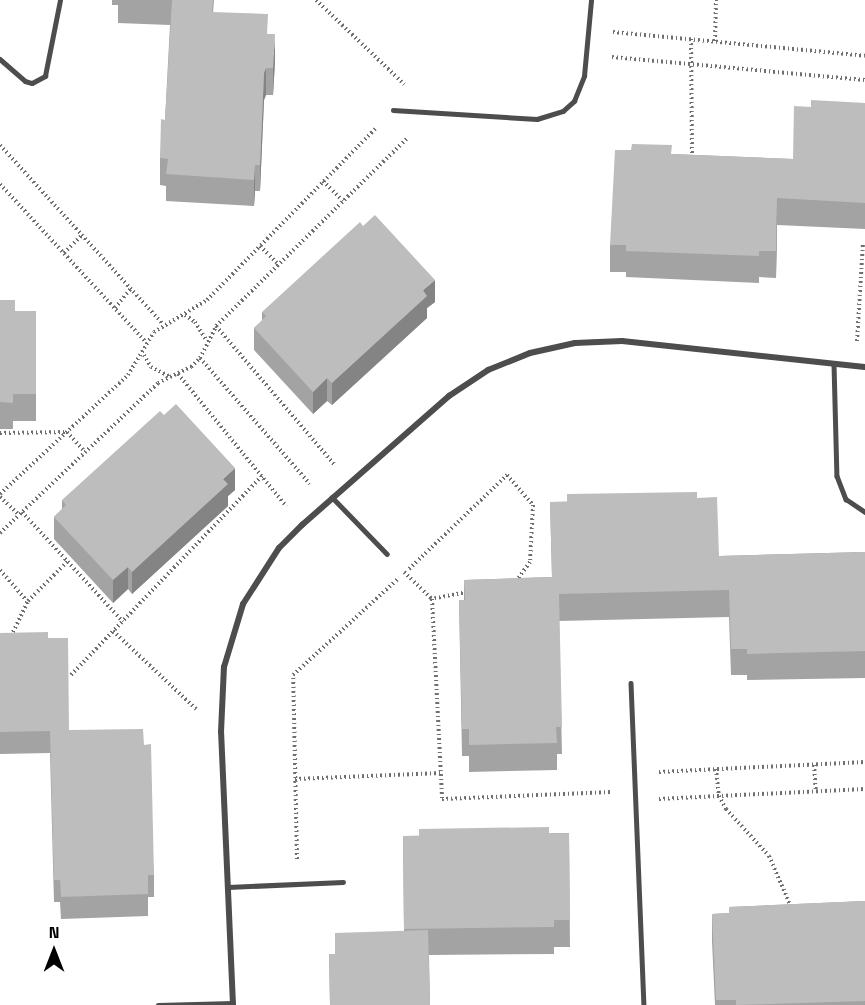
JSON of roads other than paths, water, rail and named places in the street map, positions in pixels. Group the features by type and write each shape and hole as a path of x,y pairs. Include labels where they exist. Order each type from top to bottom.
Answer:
{"street":[{"path":"233,1004 221,732 224,667 239,614 260,575 302,525 449,396 488,370 530,353 575,343 622,341 865,367"}],"lane":[{"path":"0,59 25,81 32,83 45,76 60,0"},
{"path":"393,110 550,117 574,101 580,90 591,0"},
{"path":"834,364 837,476 846,499 865,512"},
{"path":"332,497 387,554"},
{"path":"631,683 644,1005"},
{"path":"228,887 344,882"},
{"path":"158,1005 233,1004"}]}
